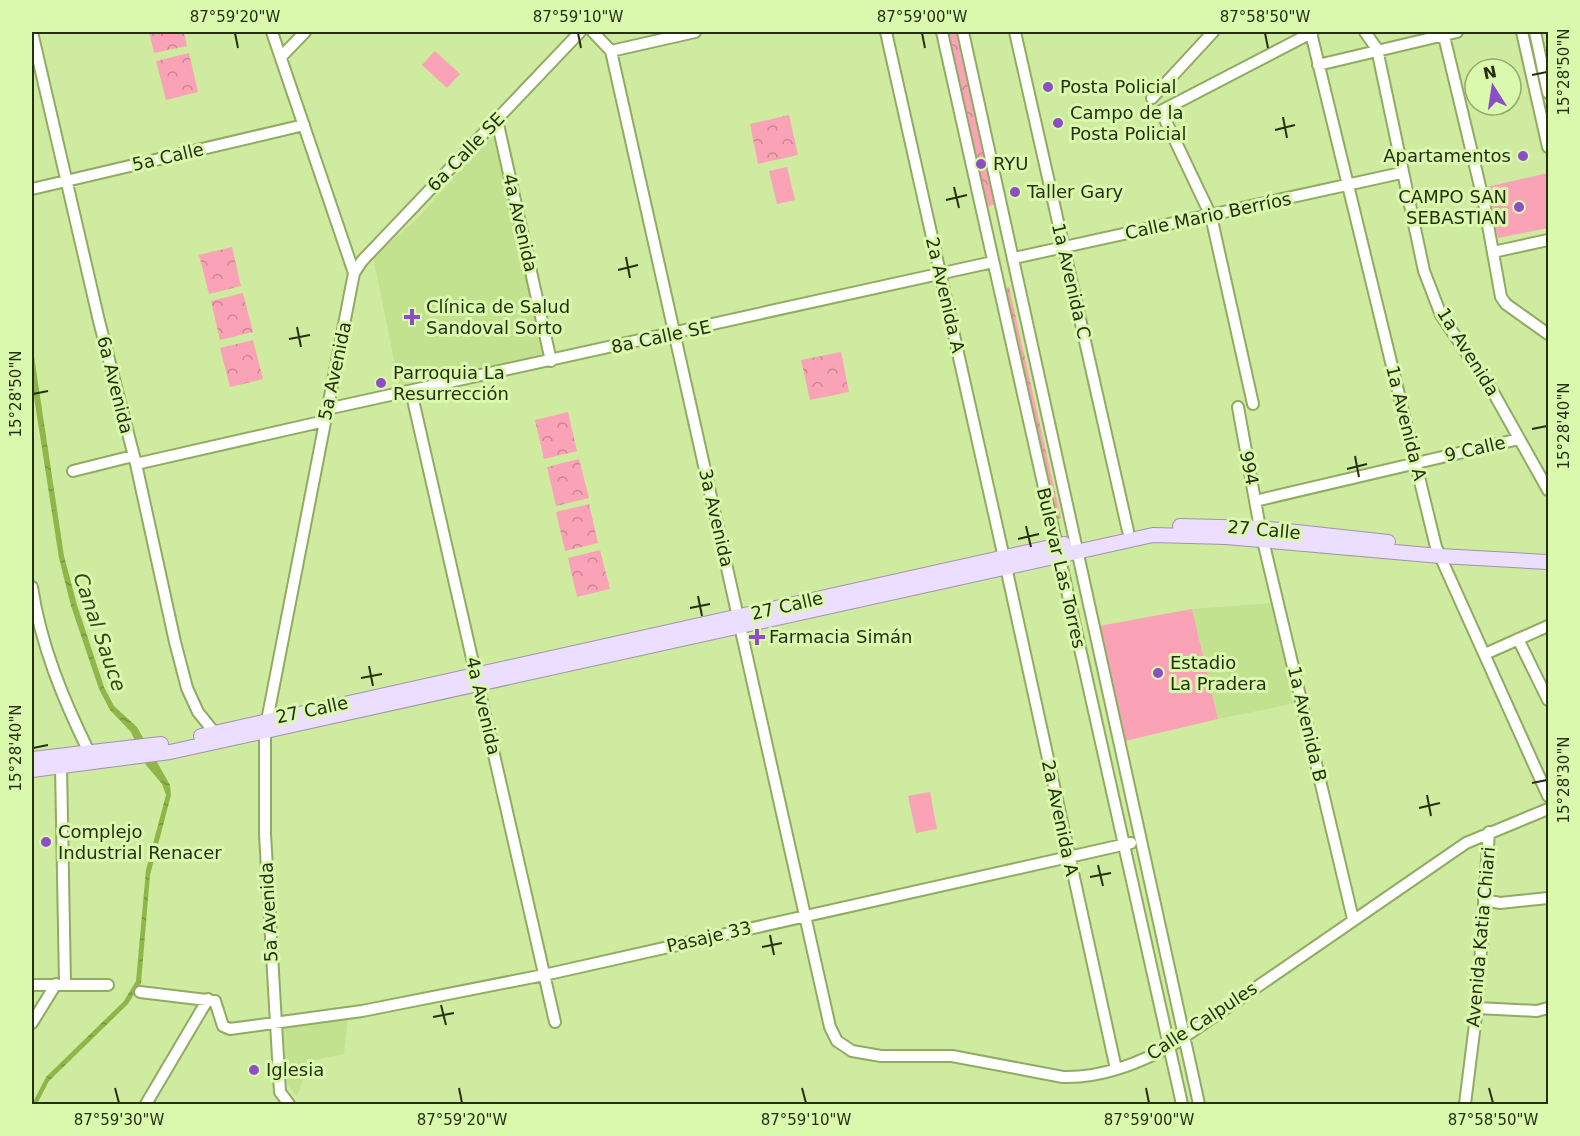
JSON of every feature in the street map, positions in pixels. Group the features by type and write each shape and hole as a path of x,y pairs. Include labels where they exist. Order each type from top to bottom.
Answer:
{"main road":[{"name":"27 Calle","path":"32,770 124,753 167,748 1005,563 1057,551 1074,542 1128,531 1185,526 1438,551 1548,556"},
{"name":"27 Calle","path":"1074,542 1153,536 1226,537 1262,534"},
{"path":"1438,551 1548,562"},
{"name":"27 Calle","path":"167,748 214,732 266,725"},
{"name":"27 Calle","path":"32,759 89,752 124,753"}],"street":[{"name":"6a Avenida","path":"32,32 187,688 198,712 214,732"},
{"name":"5a Avenida","path":"272,32 354,273 266,725 265,834 280,1092 289,1104"},
{"path":"281,57 305,32"},
{"name":"6a Calle SE","path":"354,273 370,253 580,32"},
{"path":"593,32 611,51 695,32"},
{"name":"2a Avenida A","path":"886,32 1116,1069"},
{"name":"Bulevar Las Torres","path":"942,32 1182,1104"},
{"name":"Bulevar Las Torres","path":"963,32 1199,1104"},
{"name":"1a Avenida C","path":"1015,32 1128,531"},
{"path":"1152,98 1213,32"},
{"path":"1253,404 1211,216 1161,111 1312,32"},
{"name":"1a Avenida A","path":"1312,32 1318,65 1438,551 1548,796"},
{"name":"1a Avenida","path":"1365,32 1377,49 1401,173 1424,271 1441,315 1493,392 1548,490"},
{"path":"1318,65 1448,32 1498,286 1506,304 1548,334"},
{"path":"1522,32 1548,147"},
{"path":"1535,32 1548,93"},
{"name":"3a Avenida","path":"611,51 827,1012"},
{"name":"4a Avenida","path":"497,120 551,361"},
{"name":"5a Calle","path":"32,189 304,125"},
{"name":"Calle Mario Berríos","path":"1014,258 1401,173"},
{"path":"1493,252 1548,240"},
{"name":"8a Calle SE","path":"327,409 993,262"},
{"name":"4a Avenida","path":"411,391 555,1022"},
{"name":"994","path":"1238,407 1262,534"},
{"path":"74,471 325,421"},
{"name":"9 Calle","path":"1255,501 1519,439"},
{"name":"1a Avenida B","path":"1262,534 1353,919"},
{"path":"32,587 43,644 68,709 89,752"},
{"path":"1485,654 1548,626"},
{"path":"1518,639 1548,700"},
{"path":"32,1023 61,984 61,766"},
{"name":"Avenida Katia Chiari","path":"1465,1104 1477,1008 1489,832 1548,809"},
{"name":"Calle Calpules","path":"827,1012 837,1041 852,1051 881,1056 952,1056 1063,1077 1116,1069 1142,1060 1168,1047 1466,843 1489,832"},
{"name":"Pasaje 33","path":"208,999 217,1003 220,1021 223,1026 230,1029 362,1011 544,975 1141,841"},
{"path":"1484,900 1500,903 1548,898"},
{"path":"32,985 108,985"},
{"path":"140,992 208,999 148,1104"},
{"path":"1477,1008 1538,1011 1548,1008"}],"shaded area":[{"path":"495,130 547,357 400,389 373,257 418,218"},
{"path":"1272,603 1296,703 1218,719 1192,609"},
{"path":"348,1016 344,1054 310,1061 297,1096 287,1085 283,1024"}],"green space":[{"path":"149,32 184,32 187,46 154,53"},
{"path":"946,32 958,32 998,203 984,208"},
{"path":"435,51 460,74 447,88 422,65"},
{"path":"189,53 198,92 166,100 156,61"},
{"path":"789,115 798,155 758,164 750,124"},
{"path":"787,167 795,200 777,204 769,171"},
{"name":"CAMPO SAN SEBASTIAN","path":"1548,173 1548,228 1498,238 1486,187"},
{"path":"232,247 241,286 209,294 199,255"},
{"path":"1009,287 1061,518 1057,519 1006,288"},
{"path":"243,293 253,332 220,340 211,301"},
{"path":"253,340 263,379 230,387 220,348"},
{"path":"841,352 849,392 810,400 801,360"},
{"path":"568,412 577,451 544,459 535,420"},
{"path":"579,459 589,498 556,506 547,467"},
{"path":"589,504 598,543 565,551 556,512"},
{"path":"600,550 610,589 577,597 568,558"},
{"name":"Estadio La Pradera","path":"1192,609 1218,719 1125,741 1099,626"},
{"path":"930,792 937,829 916,833 908,796"}],"water":[{"path":"32,343 64,556 77,605 104,687 114,706 137,727 170,785 171,795 150,875 141,983 128,1004 49,1081 37,1104 32,1104 46,1077 124,1001 136,981 146,870 166,795 162,784 146,765 131,732 110,710 99,689 71,606 59,558 32,384"}],"place":[{"name":"Posta Policial","path":"1048,87"},
{"name":"Campo de la Posta Policial","path":"1058,123"},
{"name":"Apartamentos","path":"1523,156"},
{"name":"RYU","path":"981,164"},
{"name":"Taller Gary","path":"1015,192"},
{"name":"CAMPO SAN SEBASTIAN","path":"1519,207"},
{"name":"Clínica de Salud Sandoval Sorto","path":"412,317"},
{"name":"Parroquia La Resurrección","path":"381,383"},
{"name":"Farmacia Simán","path":"757,637"},
{"name":"Estadio La Pradera","path":"1158,673"},
{"name":"Complejo Industrial Renacer","path":"46,842"},
{"name":"Iglesia","path":"254,1070"}],"water label":[{"name":"Canal Sauce","path":"100,632"}]}
